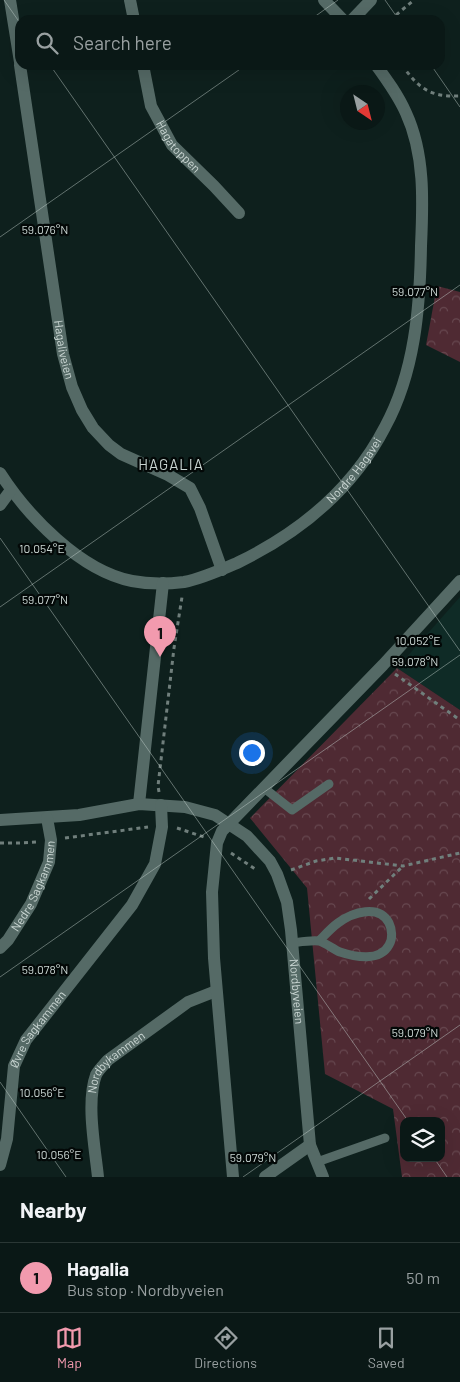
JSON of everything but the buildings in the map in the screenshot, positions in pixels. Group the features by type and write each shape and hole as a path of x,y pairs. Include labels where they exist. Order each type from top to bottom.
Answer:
{"street":[{"name":"Hagaliveien","path":"10,0 15,32"},
{"path":"130,0 133,15"},
{"path":"324,0 338,15"},
{"path":"357,15 371,0"},
{"name":"Hagaliveien","path":"21,70 63,354 72,387 82,410 93,428 109,445 121,454 168,475 190,488 200,508 222,570"},
{"name":"Hagatoppen","path":"144,70 152,106 172,145 239,213"},
{"name":"Nordre Hagavei","path":"0,473 11,490 45,528 68,550 99,569 131,580 163,583 185,582 222,570 258,553 288,535 324,507 357,472 385,427 405,379 420,297 422,182 418,148 407,114 392,87 380,70"},
{"path":"0,506 11,490"},
{"path":"234,1177 216,991 212,892 217,844 222,831 383,665 460,581"},
{"path":"139,804 163,583"},
{"name":"Nordbyveien","path":"0,820 79,815 139,804 185,807 215,815 230,824 247,836 270,861 287,902 310,1145 323,1177"},
{"name":"Øvre Sagkammen","path":"0,1165 7,1139 14,1066 26,1040 132,905 155,864 162,827 161,805"},
{"name":"Nedre Sagkammen","path":"0,948 8,940 31,904 49,862 51,840 47,818"},
{"name":"Nordbykammen","path":"98,1177 91,1101 96,1075 101,1067 188,1002 216,991"},
{"path":"269,1176 310,1145"}],"lane":[{"path":"264,788 292,810 329,784"},
{"path":"292,943 319,941 339,952 355,956 374,957 389,945 392,936 390,925 385,917 378,912 366,911 351,915 338,923 319,941"},
{"path":"317,1162 385,1138"}],"path":[{"path":"396,15 414,0"},
{"path":"406,70 426,91 440,96 460,96"},
{"path":"161,805 158,786 174,648 185,582"},
{"path":"383,665 460,720"},
{"path":"277,874 316,861 335,858 403,866 460,853"},
{"path":"351,915 403,866"}],"shaded area":[{"path":"460,597 460,710 397,668"}],"green space":[{"path":"437,286 460,292 460,362 426,345"},
{"path":"397,668 460,710 460,1177 402,1177 400,1162 445,1162 445,1117 400,1117 400,1162 393,1109 325,1074 307,888 250,818"}],"place":[{"name":"Hagalia","path":"160,657"}],"district":[{"name":"HAGALIA","path":"171,465"}]}
